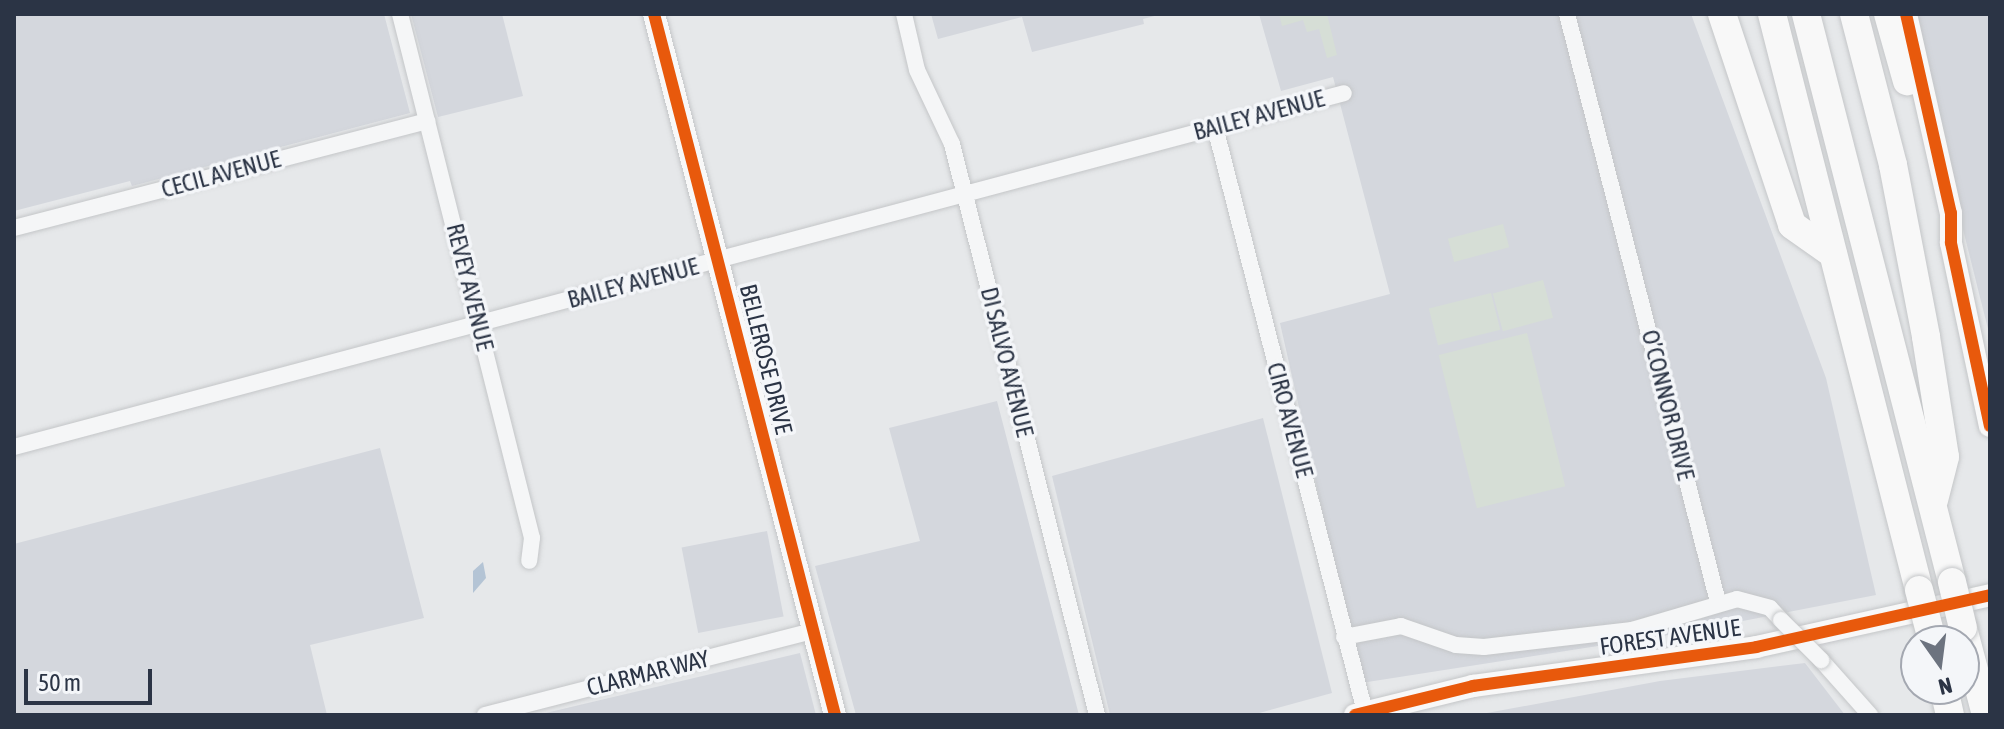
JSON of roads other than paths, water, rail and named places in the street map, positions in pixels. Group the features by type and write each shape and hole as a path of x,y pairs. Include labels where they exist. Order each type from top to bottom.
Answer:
{"highway":[{"path":"1722,14 1792,225 1833,254"},
{"path":"1772,14 1928,625"},
{"path":"1806,14 1986,715"},
{"path":"1854,14 1893,165 1926,337 1945,457 1933,505"},
{"path":"1888,14 1907,81"}],"main road":[{"name":"BELLEROSE DRIVE","path":"654,14 835,715"},
{"path":"1897,14 1907,81 1939,215 1951,243 1990,426"},
{"path":"1906,14 1951,213 1951,243"},
{"name":"FOREST AVENUE","path":"1360,714 1473,686 1756,647 1990,595"}],"street":[{"name":"REVEY AVENUE","path":"400,14 532,538 529,561"},
{"name":"DI SALVO AVENUE","path":"904,14 917,70 952,144 1097,715"},
{"name":"O’CONNOR DRIVE","path":"1567,14 1718,602"},
{"name":"BAILEY AVENUE","path":"14,447 1344,93"},
{"name":"CECIL AVENUE","path":"14,228 427,121"},
{"name":"CIRO AVENUE","path":"1215,127 1344,637 1360,714"},
{"path":"1344,637 1401,626 1456,645 1484,647 1632,630 1674,621 1718,602 1758,602 1821,660 1870,715"},
{"name":"CLARMAR WAY","path":"485,715 812,631"}],"water":[{"path":"483,562 486,578 473,593 473,571"}]}
